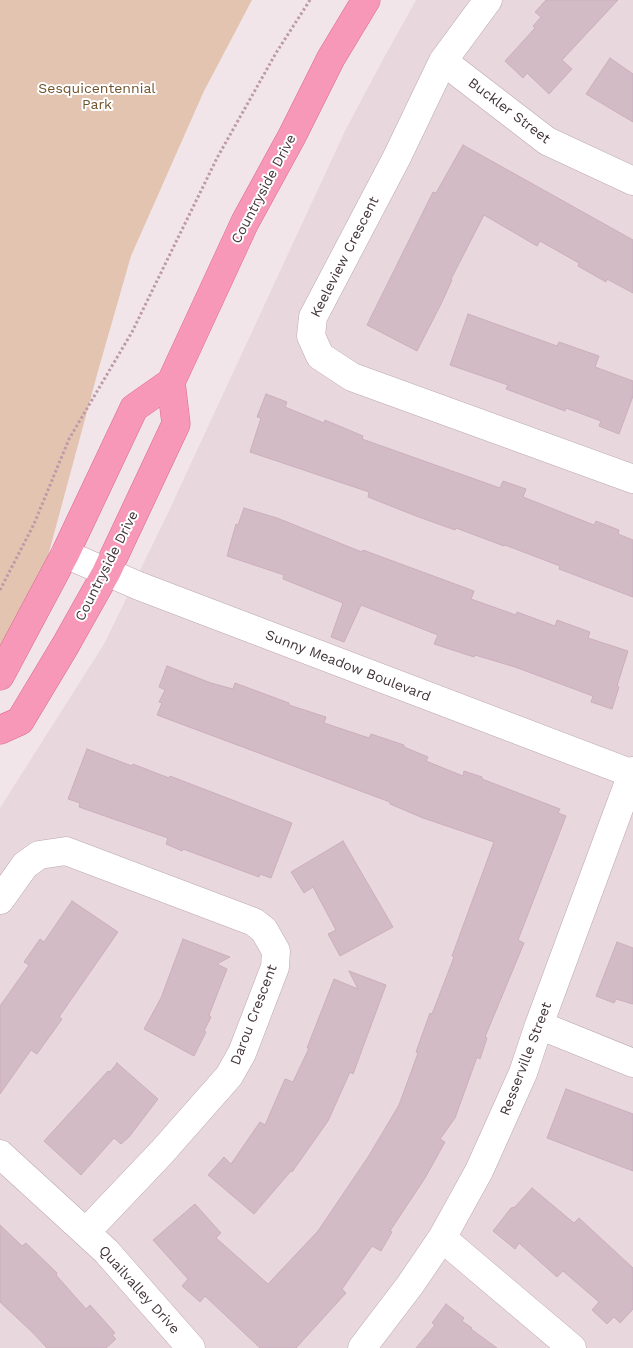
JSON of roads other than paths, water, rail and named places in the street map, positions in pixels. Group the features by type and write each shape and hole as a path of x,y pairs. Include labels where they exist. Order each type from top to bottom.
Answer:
{"main road":[{"name":"Countryside Drive","path":"0,676 65,554 134,408 171,382 246,222 331,58 366,0"},
{"name":"Countryside Drive","path":"0,730 20,720 106,573 176,424 171,382"}],"street":[{"name":"Keeleview Crescent","path":"488,0 443,60 397,157 313,317 311,336 320,356 352,377 633,479"},
{"name":"Buckler Street","path":"443,60 547,141 633,182"},
{"name":"Sunny Meadow Boulevard","path":"65,554 106,573 633,772"},
{"name":"Resserville Street","path":"362,1348 410,1285 442,1238 479,1171 523,1073 633,772"},
{"name":"Darou Crescent","path":"0,900 25,865 39,854 66,851 254,922 264,930 276,951 275,967 242,1053 229,1076 162,1152 86,1232"},
{"path":"539,1025 633,1063"},
{"path":"0,1154 86,1232"},
{"name":"Quailvalley Drive","path":"86,1232 106,1251 191,1348"},
{"path":"442,1238 572,1348"}],"park label":[{"name":"Sesquicentennial Park","path":"97,98"}]}
